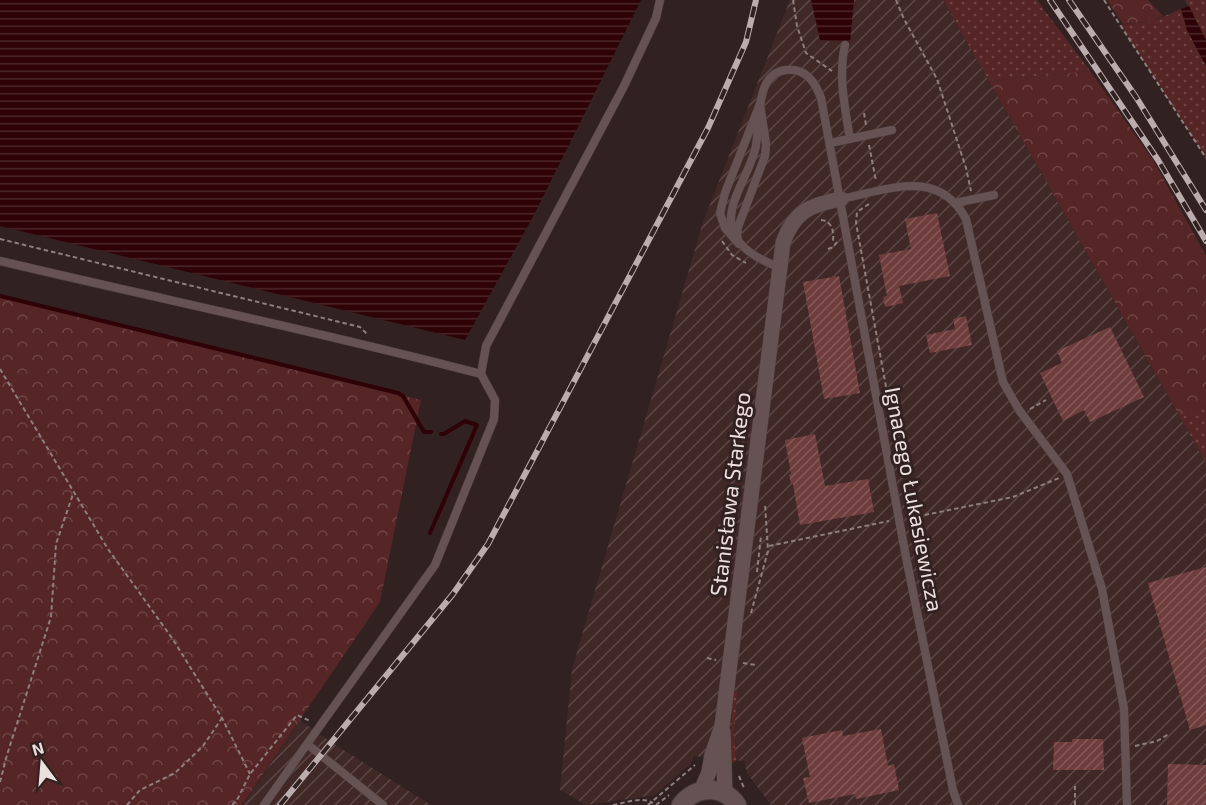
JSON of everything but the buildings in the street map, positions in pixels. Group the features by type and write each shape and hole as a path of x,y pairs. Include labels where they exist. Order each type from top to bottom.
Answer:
{"street":[{"name":"Stanisława Starkego","path":"722,726 779,267 787,232 796,218 813,206 840,199"},
{"path":"701,790 709,772 722,726"},
{"path":"722,726 731,799"},
{"path":"681,805 691,795 701,790 713,790 731,799"}],"lane":[{"path":"264,805 435,565 494,419 495,400 481,374 486,346 624,86 656,18 660,0"},
{"path":"845,45 842,78 850,139"},
{"name":"Ignacego Łukasiewicza","path":"760,104 766,82 772,76 789,70 799,71 807,76 818,89 952,790 958,805"},
{"path":"740,244 737,235 738,227 765,156 766,144 760,104"},
{"path":"760,104 722,202 720,213 725,228 752,255 779,267"},
{"path":"740,244 731,225 732,210 756,149 760,104"},
{"path":"830,143 892,129"},
{"path":"840,199 914,185 929,186 955,203 966,219 1007,391 1067,474 1102,589 1124,708 1127,805"},
{"path":"955,203 994,195"},
{"path":"0,261 175,303 372,346 481,374"},
{"path":"307,744 383,805"}],"path":[{"path":"793,0 796,26 806,53 842,78"},
{"path":"896,0 937,79 966,168 973,200"},
{"path":"1104,0 1206,158"},
{"path":"815,216 823,215"},
{"path":"817,221 822,220 830,224 833,241"},
{"path":"835,222 838,231"},
{"path":"719,237 732,255 752,265"},
{"path":"828,249 833,247 838,237"},
{"path":"0,238 360,327 368,335 372,346"},
{"path":"0,369 108,549 172,638 222,717 250,774"},
{"path":"1030,409 1046,400"},
{"path":"909,517 1013,497 1067,474"},
{"path":"0,782 51,617 56,544 73,494"},
{"path":"751,616 768,551 764,496"},
{"path":"744,664 756,665"},
{"path":"232,805 237,800 250,774 297,716 321,726"},
{"path":"127,805 140,790 175,773 202,746 222,717"},
{"path":"1136,746 1157,741 1169,734"},
{"path":"648,805 654,804 691,768 701,763"},
{"path":"1075,786 1075,805"},
{"path":"612,805 642,799 654,804"}],"shaded area":[{"path":"0,0 641,0 535,213 465,340 0,226"},
{"path":"790,0 943,0 1206,463 1206,805 771,805 747,773 744,761 694,756 691,763 655,795 586,805 560,790 572,669 703,222"},
{"path":"811,0 854,0 850,43 820,40"},
{"path":"1189,6 1206,40 1206,66 1187,30 1181,9"},
{"path":"300,720 331,742 431,805 243,805"}],"green space":[{"path":"943,0 1037,0 1090,71 989,81"},
{"path":"1107,0 1148,0 1163,16 1153,21 1123,24"},
{"path":"1185,0 1206,0 1206,40"},
{"path":"1181,9 1187,30 1206,66 1206,158 1120,25 1153,21"},
{"path":"1090,71 1153,160 1206,256 1206,405 1180,417 989,81"},
{"path":"0,295 421,400 380,602 242,805 0,805"},
{"path":"1206,405 1206,463 1180,417"},
{"path":"734,690 737,691 734,732 736,761 729,763"}],"waterway":[{"path":"0,296 398,393 403,396 424,432 431,432"},
{"path":"430,533 477,425 465,421 441,434"}],"railway":[{"path":"280,805 453,594 488,544 708,128 746,42 756,0"},
{"path":"1050,0 1158,160 1206,241"},
{"path":"1069,0 1136,97 1206,210"}]}
